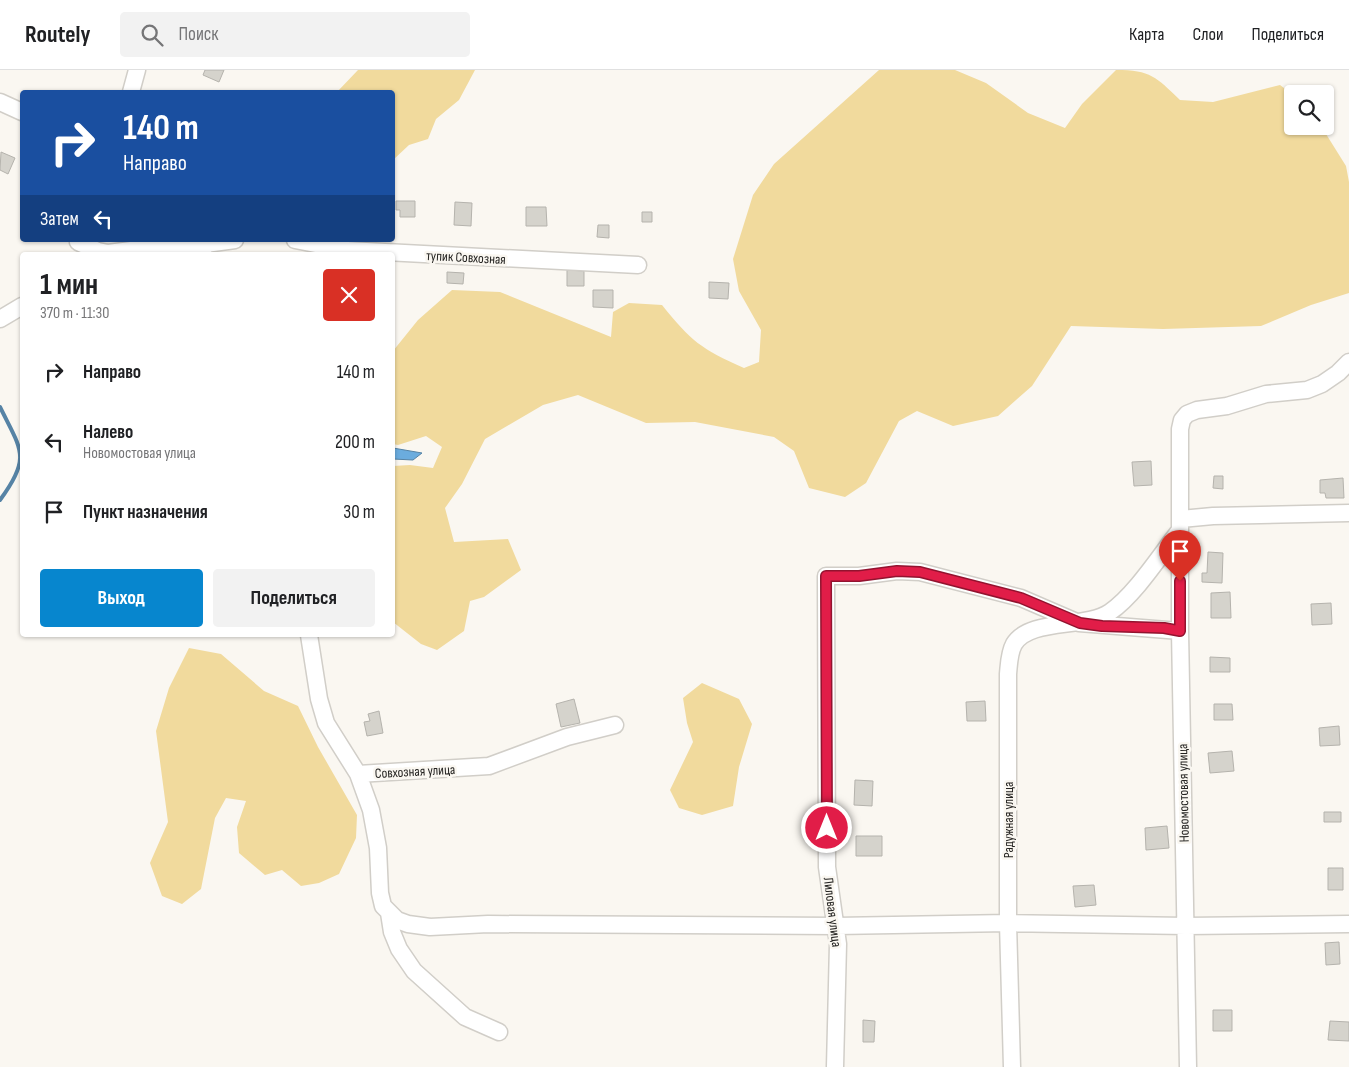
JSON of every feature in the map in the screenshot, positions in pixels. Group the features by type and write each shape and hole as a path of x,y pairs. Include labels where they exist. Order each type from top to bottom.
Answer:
{"street":[{"path":"132,90 137,70"},
{"path":"0,102 20,111"},
{"path":"116,252 170,245 199,247 225,242"},
{"name":"тупик Совхозная","path":"305,242 347,250 386,252"},
{"path":"76,246 103,252"},
{"name":"тупик Совхозная","path":"395,252 638,265"},
{"path":"0,319 20,307"},
{"name":"Новомостовая улица","path":"1188,1067 1180,631 1180,429 1182,420 1187,414 1197,410 1227,406 1266,394 1307,390 1322,384 1338,373 1349,362"},
{"path":"1080,623 1095,620 1110,612 1126,598 1181,525 1212,516 1349,513"},
{"name":"Лиловая улица","path":"835,1067 838,944 828,867 826,576 859,576 897,571 920,572 1021,598 1080,623"},
{"path":"1080,623 1102,626 1164,628 1180,631"},
{"name":"Радужная улица","path":"1012,1067 1008,923 1008,674 1011,651 1015,642 1024,635 1043,627 1080,623"},
{"name":"Совхозная улица","path":"309,637 318,698 326,723 358,774 489,766 567,737 615,725"},
{"path":"358,774 371,810 378,848 380,893 383,906 389,913 408,924 430,927 488,924 836,926 1008,923 1186,926 1349,924"},
{"path":"389,913 392,932 399,949 414,971 464,1017 499,1032"}],"shaded area":[{"path":"358,70 475,70 459,100 436,119 428,139 409,145 395,158 395,90 339,90"},
{"path":"879,70 955,70 986,83 1028,113 1065,128 1082,104 1116,70 1137,71 1152,76 1180,100 1213,102 1280,85 1284,88 1284,135 1327,135 1346,166 1349,182 1349,293 1311,305 1261,326 1163,329 1071,326 1032,386 998,416 953,426 917,411 899,421 866,483 845,497 809,488 794,451 774,437 695,422 646,423 578,395 543,405 485,439 462,484 445,508 454,542 508,539 521,570 484,597 470,601 464,631 437,650 421,644 395,624 395,466 410,465 433,468 442,447 426,436 395,444 395,349 418,320 452,290 500,292 611,337 613,312 629,303 662,305 689,336 698,343 744,368 759,362 761,330 739,291 733,259 753,195 774,164"},
{"path":"189,648 221,654 264,691 298,706 318,747 357,815 356,838 339,874 319,883 301,886 282,870 265,875 239,853 237,827 246,801 226,798 215,818 201,889 182,904 162,896 150,863 168,822 156,731 169,688"},
{"path":"702,683 739,699 752,724 739,767 733,806 702,815 679,808 670,790 693,742 687,723 683,698"}],"water":[{"path":"395,448 422,453 413,460 395,459"}],"building":[{"path":"205,70 224,70 219,82 203,75"},
{"path":"1,152 15,158 8,174 0,170"},
{"path":"396,201 415,201 415,217 400,217 400,210 396,210"},
{"path":"455,202 472,203 471,226 454,225"},
{"path":"526,207 546,207 547,226 526,226"},
{"path":"642,212 652,212 652,222 642,222"},
{"path":"598,225 609,225 609,238 597,237"},
{"path":"567,270 584,271 584,286 567,286"},
{"path":"447,272 464,273 463,284 447,283"},
{"path":"709,282 729,283 728,299 709,298"},
{"path":"593,290 613,290 613,308 593,307"},
{"path":"1151,461 1152,485 1134,486 1132,462"},
{"path":"1214,476 1223,476 1223,489 1213,488"},
{"path":"1343,478 1344,498 1326,498 1325,493 1320,493 1320,480"},
{"path":"1208,552 1223,553 1222,583 1202,582 1202,573 1207,573"},
{"path":"1230,592 1231,618 1211,618 1211,593"},
{"path":"1331,603 1332,624 1312,625 1311,604"},
{"path":"1210,657 1230,658 1230,672 1210,672"},
{"path":"574,699 580,723 561,727 556,704"},
{"path":"985,701 986,721 967,721 966,702"},
{"path":"1214,704 1232,704 1233,720 1214,720"},
{"path":"379,711 383,733 367,736 364,722 370,721 368,714"},
{"path":"1339,726 1340,745 1320,746 1319,728"},
{"path":"1232,751 1234,771 1210,773 1208,753"},
{"path":"855,780 873,781 872,806 854,805"},
{"path":"1324,812 1341,812 1341,822 1324,822"},
{"path":"1167,826 1169,848 1146,850 1145,828"},
{"path":"856,836 882,836 882,856 856,856"},
{"path":"1328,868 1343,868 1343,890 1328,890"},
{"path":"1094,885 1096,905 1075,907 1073,886"},
{"path":"1339,942 1340,964 1326,965 1325,943"},
{"path":"1213,1010 1232,1010 1232,1031 1213,1031"},
{"path":"863,1020 875,1021 874,1042 863,1042"},
{"path":"1330,1021 1349,1022 1349,1041 1328,1040"}],"waterway":[{"path":"0,407 18,444 20,454 20,463 16,473 0,500"}],"route":[{"path":"827,828 826,576 859,576 897,571 920,572 1021,598 1080,623 1102,626 1164,628 1180,631 1180,581"}]}
